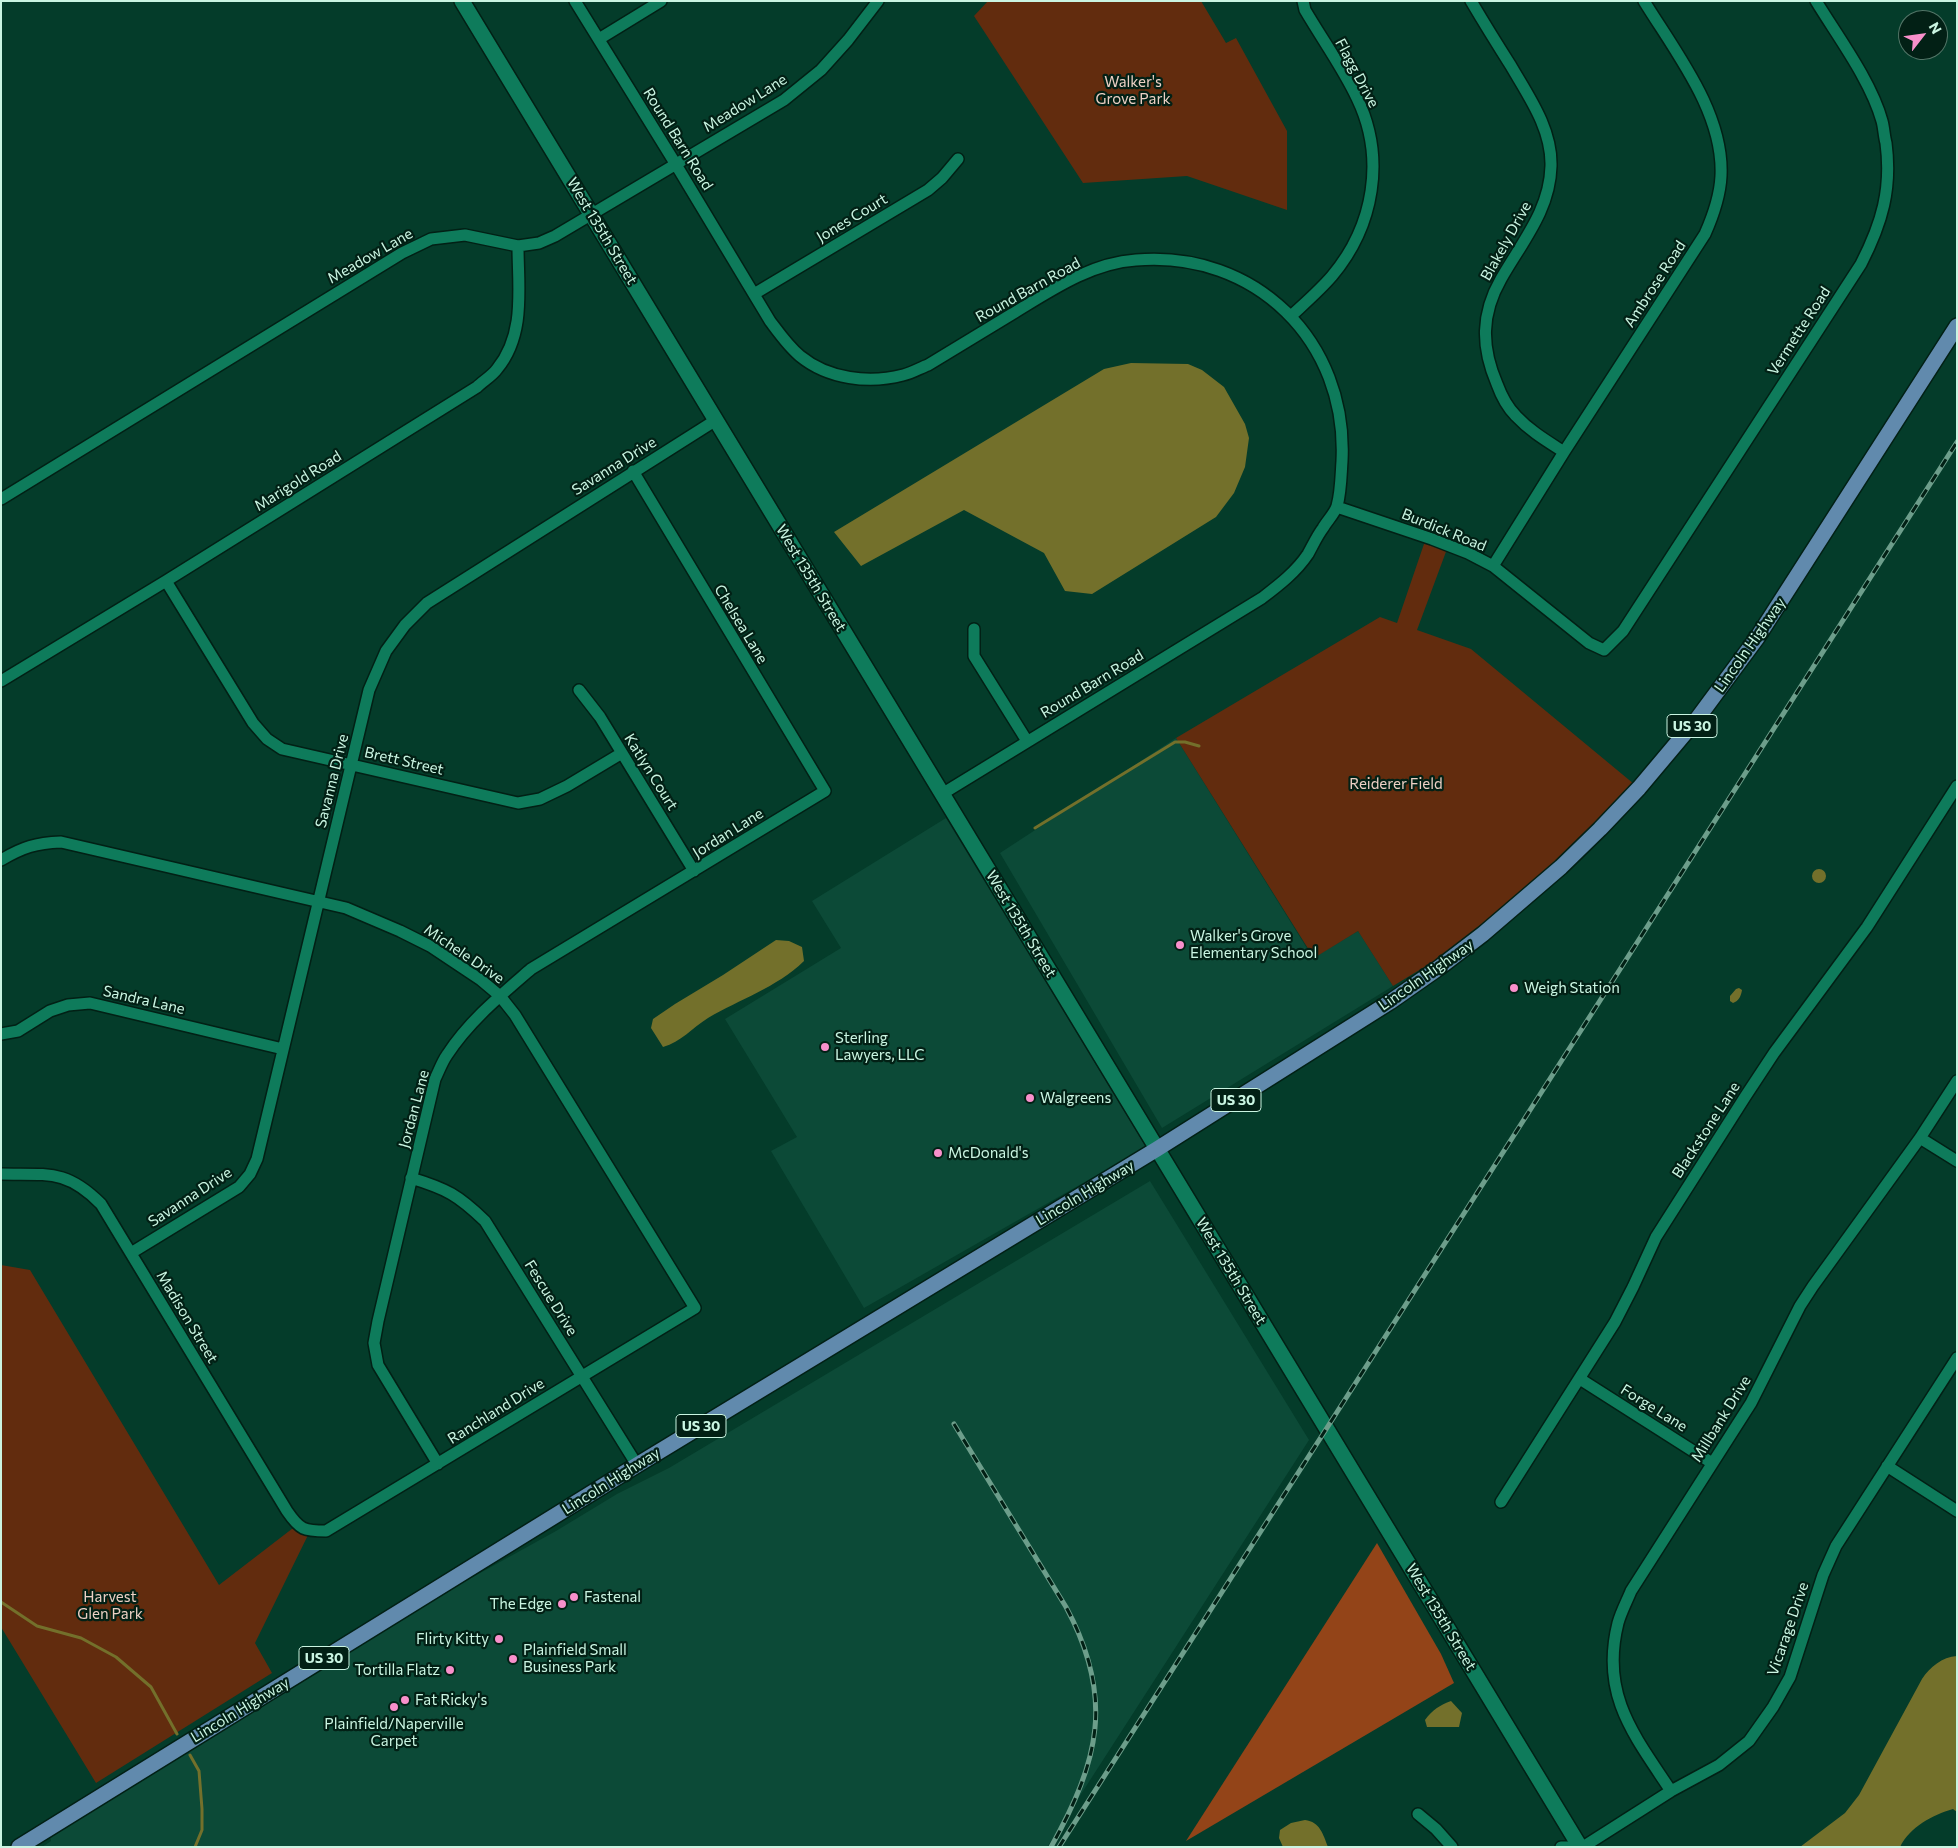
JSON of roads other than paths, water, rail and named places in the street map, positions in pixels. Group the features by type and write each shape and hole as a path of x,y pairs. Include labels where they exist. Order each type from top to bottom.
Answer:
{"main road":[{"name":"Lincoln Highway","path":"19,1847 637,1465 1157,1150 1390,1002 1483,934 1561,867 1600,829 1639,788 1697,719 1757,638 1957,326"}],"street":[{"name":"West 135th Street","path":"462,1 1581,1847"},
{"name":"Round Barn Road","path":"576,1 781,336 800,356 822,370 849,378 872,379 903,375 920,368 1072,279 1102,267 1134,260 1168,259 1203,264 1238,277 1264,292 1291,316 1317,350 1331,379 1340,411 1343,441 1342,474 1337,507 1307,555 1286,580 1262,598 942,794"},
{"path":"598,39 661,1"},
{"name":"Meadow Lane","path":"1,499 402,253 431,239 465,236 518,246 547,239 592,214 675,162 784,100 821,70 848,40 878,1"},
{"name":"Flagg Drive","path":"1291,316 1332,276 1351,249 1365,220 1372,190 1373,158 1369,129 1357,98 1305,10 1303,1"},
{"name":"Blakely Drive","path":"1471,1 1536,108 1548,139 1551,166 1548,192 1540,216 1500,280 1489,306 1484,336 1489,366 1502,396 1514,415 1534,433 1564,452"},
{"name":"Ambrose Road","path":"1493,566 1564,452 1705,234 1717,205 1722,176 1719,143 1711,114 1698,89 1644,1"},
{"name":"Vermette Road","path":"1604,650 1628,623 1861,264 1874,238 1884,208 1888,178 1887,154 1882,121 1867,86 1816,1"},
{"name":"Jones Court","path":"754,294 928,190 942,178 958,159"},
{"name":"Marigold Road","path":"1,682 477,387 497,370 507,353 517,329 518,246"},
{"name":"Savanna Drive","path":"130,1253 239,1187 250,1174 257,1159 370,690 386,651 405,625 435,597 716,420"},
{"name":"Chelsea Lane","path":"633,471 824,791"},
{"name":"Burdick Road","path":"1337,507 1432,539 1468,553 1493,566 1589,643 1604,650"},
{"name":"Brett Street","path":"166,581 253,723 267,739 282,749 518,803 540,799 567,786 622,753"},
{"path":"974,629 974,656 1027,741"},
{"name":"Katlyn Court","path":"579,690 600,717 694,871"},
{"name":"Blackstone Lane","path":"1501,1502 1580,1379 1624,1305 1656,1237 1692,1180 1774,1053 1867,927 1957,786"},
{"name":"Jordan Lane","path":"438,1464 378,1365 374,1343 435,1079 446,1055 500,996 531,969 824,791"},
{"name":"Michele Drive","path":"1,860 18,850 40,843 61,842 318,900 346,908 430,946 481,980 500,996 526,1030 695,1308"},
{"name":"Sandra Lane","path":"1,1034 18,1030 50,1011 68,1005 90,1003 284,1049"},
{"name":"Millbank Drive","path":"1672,1791 1634,1734 1623,1714 1614,1686 1613,1653 1619,1622 1631,1591 1750,1404 1809,1293 1920,1138 1957,1081"},
{"path":"1920,1138 1957,1161"},
{"name":"Madison Street","path":"1,1174 52,1175 67,1178 86,1189 101,1204 287,1511 297,1525 310,1531"},
{"name":"Fescue Drive","path":"411,1178 444,1188 466,1203 485,1221 637,1465"},
{"name":"Ranchland Drive","path":"310,1531 326,1531 695,1308"},
{"name":"Vicarage Drive","path":"1581,1847 1672,1791 1719,1765 1748,1741 1773,1707 1790,1677 1823,1574 1836,1546 1957,1358"},
{"name":"Forge Lane","path":"1580,1379 1712,1463"},
{"path":"1888,1466 1957,1511"},
{"path":"1418,1814 1436,1829 1452,1847"},
{"path":"1561,1847 1572,1847"}],"waterway":[{"path":"1035,828 1175,742 1185,742 1199,746"},
{"path":"1,1602 37,1626 81,1638 116,1657 151,1687 177,1734"},
{"path":"190,1755 199,1771 202,1809 202,1830 195,1847"}],"railway":[{"path":"1059,1847 1957,442"},
{"path":"954,1424 1066,1607 1081,1640 1091,1671 1095,1700 1095,1729 1090,1757 1080,1786 1051,1847"}],"place":[{"name":"Walker's Grove Elementary School","path":"1180,945"},
{"name":"Weigh Station","path":"1514,988"},
{"name":"Sterling Lawyers, LLC","path":"825,1047"},
{"name":"Walgreens","path":"1030,1098"},
{"name":"McDonald's","path":"938,1153"},
{"name":"Fastenal","path":"574,1597"},
{"name":"The Edge","path":"562,1604"},
{"name":"Flirty Kitty","path":"499,1639"},
{"name":"Plainfield Small Business Park","path":"513,1659"},
{"name":"Tortilla Flatz","path":"450,1670"},
{"name":"Fat Ricky's","path":"405,1700"},
{"name":"Plainfield/Naperville Carpet","path":"394,1707"}],"park label":[{"name":"Walker's Grove Park","path":"1133,90"},
{"name":"Reiderer Field","path":"1396,784"},
{"name":"Harvest Glen Park","path":"110,1606"}]}
